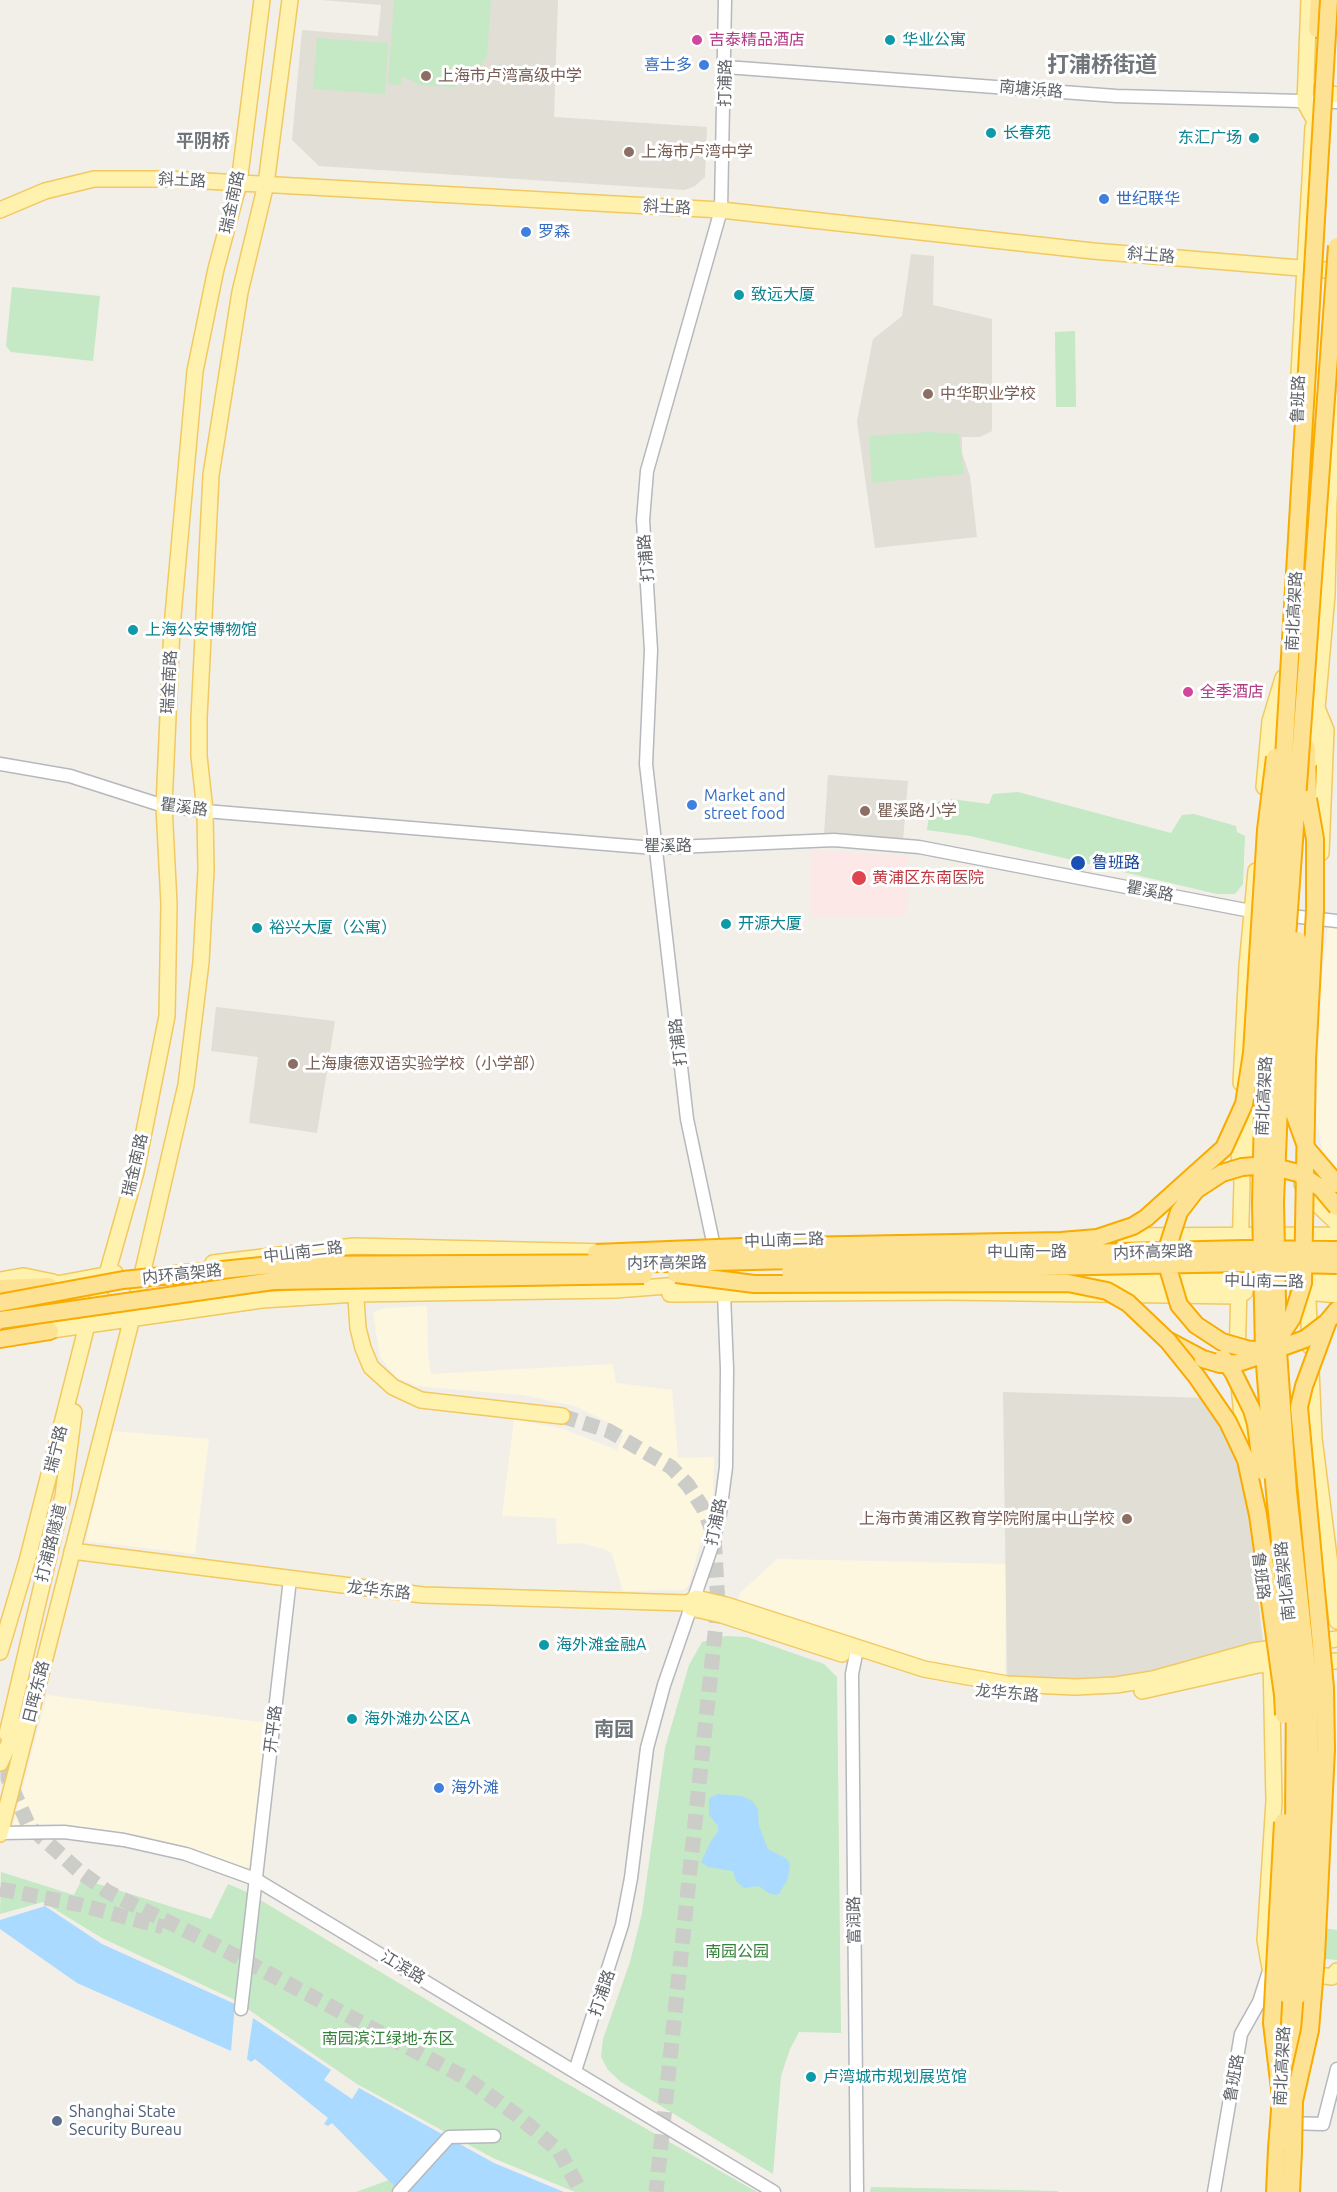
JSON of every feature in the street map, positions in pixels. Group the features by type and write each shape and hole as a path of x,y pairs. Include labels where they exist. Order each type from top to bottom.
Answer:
{"highway":[{"path":"1319,0 1317,71 1320,137"},
{"name":"南北高架路","path":"1291,2192 1287,2099 1295,1696 1264,1352 1261,1204 1264,1100 1293,675 1327,0"},
{"name":"南北高架路","path":"1293,675 1337,246"},
{"path":"1168,1341 1211,1362 1229,1365 1244,1362 1273,1347 1286,1330 1299,1303 1303,1282 1307,1049 1315,910 1315,839 1293,675"},
{"path":"1287,2099 1272,2023 1285,1796 1283,1695 1277,1606 1256,1424 1233,1372 1179,1305 1168,1268 1168,1246 1179,1212 1202,1186 1241,1116 1248,1085 1266,830 1277,739 1293,675"},
{"path":"1308,799 1291,1065 1294,1113 1307,1149 1329,1186 1337,1207"},
{"path":"491,1264 556,1256 664,1250 1061,1241 1097,1238 1134,1226 1158,1209 1224,1148"},
{"path":"1158,1209 1242,1167 1267,1165 1298,1173 1329,1186"},
{"name":"内环高架路","path":"0,1303 123,1280 271,1265 958,1258 1336,1244"},
{"name":"内环高架路","path":"0,1320 273,1281 1244,1263 1337,1265"},
{"path":"676,1274 754,1284 1029,1282 1089,1285 1107,1291 1128,1303 1168,1341 1228,1422 1246,1460 1258,1515 1283,1695"},
{"path":"0,1288 54,1285"},
{"path":"1287,2099 1310,2030 1318,1931 1326,1749 1323,1664 1299,1407 1304,1386 1332,1315"},
{"path":"1196,1325 1231,1346 1265,1350 1294,1344 1316,1332 1332,1315"},
{"path":"0,1340 50,1331"},
{"name":"南北高架路","path":"1275,2192 1287,2099"}],"main road":[{"name":"瑞金南路","path":"87,1326 107,1274 136,1172 167,1016 169,904 164,806 172,627 195,371 216,269 239,183 262,0"},
{"name":"瑞金南路","path":"132,1318 186,1085 201,962 205,811 199,756 199,718 211,475 240,292 266,184 290,0"},
{"path":"1309,0 1311,103"},
{"path":"1311,103 1321,82 1327,0"},
{"path":"1321,82 1327,93 1337,95"},
{"name":"鲁班路","path":"1269,1968 1265,1940 1274,1802 1271,1656 1240,1415 1237,1354 1238,1296 1239,1280 1249,1244 1241,1214 1242,1183 1238,1144 1260,912 1270,722 1293,675 1288,629 1303,267 1314,119 1311,103"},
{"name":"斜土路","path":"0,210 45,191 93,179 125,178 266,184 721,210 1093,250 1337,271"},
{"path":"1337,400 1329,500 1327,595 1317,708 1312,731 1312,918 1300,1011 1298,1179 1304,1238 1303,1285 1314,1438 1337,1621"},
{"path":"1300,1121 1316,1155 1337,1178"},
{"path":"1298,1179 1318,1205 1337,1223"},
{"name":"中山南二路","path":"0,1296 107,1274 354,1246 717,1255 738,1241 977,1236 1209,1237 1249,1244 1304,1238"},
{"path":"1145,1252 1209,1237"},
{"path":"1304,1238 1336,1244"},
{"path":"1249,1244 1279,1272 1303,1285 1337,1295"},
{"name":"中山南一路","path":"717,1255 1145,1252 1249,1244"},
{"path":"354,1246 356,1294 363,1348 371,1367 393,1387 421,1400 562,1416"},
{"name":"中山南二路","path":"0,1280 24,1276 54,1285"},
{"name":"中山南二路","path":"50,1331 262,1300 356,1294 615,1290 660,1294 723,1288 1132,1281 1239,1280 1303,1285"},
{"path":"1132,1281 1192,1296"},
{"name":"中山南二路","path":"723,1288 1238,1296 1246,1291 1337,1281"},
{"name":"日晖东路","path":"0,1833 132,1318"},
{"path":"82,1350 87,1326"},
{"name":"瑞宁路","path":"0,1652 27,1561 82,1350"},
{"name":"打浦路隧道","path":"8,1734 63,1496 82,1350"},
{"name":"日晖东路","path":"0,1763 15,1731 58,1564 72,1551"},
{"name":"龙华东路","path":"72,1551 433,1595 726,1605 856,1653 973,1680 1007,1684 1076,1687 1116,1685 1271,1656 1337,1639"},
{"name":"龙华东路","path":"1271,1656 1337,1661"},
{"path":"1269,1968 1332,1977 1337,1971"}],"street":[{"name":"打浦路","path":"575,2071 622,1925 631,1878 647,1748 664,1685 720,1513 726,1467 728,1369 723,1288 687,1119 646,764 651,650 643,520 647,471 721,210 726,67 725,0"},
{"name":"南塘浜路","path":"726,67 1116,96 1337,102"},
{"name":"瞿溪路","path":"0,764 70,776 164,806 205,811 654,848 834,840 919,848 1260,912 1337,921"},
{"name":"开平路","path":"241,2009 290,1579"},
{"name":"富润路","path":"856,1653 852,1674 856,2192"},
{"name":"江滨路","path":"0,1833 64,1832 124,1840 186,1854 255,1879 774,2192"},
{"name":"鲁班路","path":"1269,1968 1277,2052 1274,2123 1323,2124 1337,2069"},
{"name":"鲁班路","path":"1214,2192 1241,2034 1259,2002 1269,1968"},
{"path":"399,2192 449,2137 494,2136"}],"shaded area":[{"name":"上海市卢湾高级中学","path":"321,0 558,0 554,117 707,127 705,177 695,186 685,190 319,166 292,140 302,30 378,36 381,5"},
{"name":"中华职业学校","path":"911,254 934,256 933,305 992,319 992,431 980,437 962,437 962,453 970,476 977,537 875,548 857,421 873,339 902,316"},
{"name":"瞿溪路小学","path":"828,775 908,781 903,840 824,834"},
{"name":"黄浦区东南医院","path":"811,850 909,856 906,915 811,916"},
{"path":"1328,926 1337,927 1337,1173 1324,1160 1316,1118 1322,978"},
{"name":"上海康德双语实验学校（小学部）","path":"216,1007 335,1021 317,1133 249,1123 258,1057 211,1051"},
{"path":"427,1306 428,1354 431,1374 613,1364 616,1383 672,1390 678,1458 714,1457 713,1496 689,1585 683,1590 623,1591 612,1554 607,1550 581,1543 557,1544 556,1518 502,1516 514,1419 563,1429 617,1450 623,1436 613,1425 575,1406 523,1395 416,1386 396,1377 380,1357 373,1312 386,1308"},
{"name":"上海市黄浦区教育学院附属中山学校","path":"1003,1392 1208,1398 1244,1474 1263,1642 1153,1674 1055,1682 1007,1678"},
{"path":"111,1431 209,1439 195,1554 86,1541"},
{"path":"777,1559 1006,1564 1005,1679 947,1672 738,1605 740,1593"},
{"path":"47,1695 268,1723 249,1869 192,1848 134,1834 56,1824 13,1825"}],"green space":[{"path":"394,0 491,0 487,56 479,69 455,87 420,85 402,76 401,85 388,84"},
{"path":"317,38 388,43 385,94 313,89"},
{"path":"12,287 100,296 93,361 11,352 6,346"},
{"path":"1075,331 1076,407 1056,407 1055,332"},
{"path":"928,432 959,434 964,474 872,483 869,436"},
{"path":"1018,792 1171,833 1182,815 1194,814 1236,826 1237,832 1245,836 1243,884 1235,894 1217,894 970,836 927,830 929,815 938,802 951,799 989,804 993,794"},
{"name":"南园公园","path":"725,1636 747,1637 824,1664 837,1677 841,2033 799,2032 790,2049 781,2076 773,2174 621,2082 608,2070 601,2057 603,2039 630,1962 642,1913 665,1748 689,1665 702,1642"},
{"name":"南园滨江绿地-东区","path":"1,1872 74,1895 82,1879 211,1919 228,1884 247,1892 559,2079 757,2192 575,2192 493,2158 357,2084 233,1999 102,1938 43,1902 0,1914"},
{"path":"1274,1921 1337,1930 1337,1960 1271,1954"},
{"path":"389,2180 400,2192 356,2192"},
{"path":"871,2187 1058,2191 1058,2192 870,2192"}],"water":[{"path":"718,1794 742,1796 752,1801 758,1809 759,1826 768,1849 787,1859 790,1865 788,1879 778,1895 770,1894 759,1886 744,1888 736,1881 733,1871 708,1867 701,1862 718,1832 718,1826 709,1815 709,1798"},
{"path":"45,1906 102,1944 235,2004 231,2051 77,1983 0,1929 0,1920"},
{"path":"253,2018 331,2070 324,2080 352,2099 359,2088 494,2163 564,2192 400,2192 332,2123 328,2126 324,2124 328,2118 255,2059 251,2062 247,2059"}],"tunnel":[{"path":"562,1416 609,1431 671,1467 688,1485 703,1508 714,1535 718,1605 656,2192"},
{"path":"8,1743 8,1779 29,1826 79,1871 108,1892 213,1944 466,2078 518,2116 559,2151 581,2192"},
{"path":"0,1889 81,1905 163,1927"}],"place":[{"name":"吉泰精品酒店","path":"697,40"},
{"name":"华业公寓","path":"890,40"},
{"name":"喜士多","path":"704,65"},
{"name":"上海市卢湾高级中学","path":"426,76"},
{"name":"长春苑","path":"991,133"},
{"name":"东汇广场","path":"1254,138"},
{"name":"上海市卢湾中学","path":"629,152"},
{"name":"世纪联华","path":"1104,199"},
{"name":"罗森","path":"526,232"},
{"name":"致远大厦","path":"739,295"},
{"name":"中华职业学校","path":"928,394"},
{"name":"上海公安博物馆","path":"133,630"},
{"name":"全季酒店","path":"1188,692"},
{"name":"Market and street food","path":"692,805"},
{"name":"瞿溪路小学","path":"865,811"},
{"name":"鲁班路","path":"1078,863"},
{"name":"黄浦区东南医院","path":"859,878"},
{"name":"开源大厦","path":"726,924"},
{"name":"裕兴大厦（公寓）","path":"257,928"},
{"name":"上海康德双语实验学校（小学部）","path":"293,1064"},
{"name":"上海市黄浦区教育学院附属中山学校","path":"1127,1519"},
{"name":"海外滩金融A","path":"544,1645"},
{"name":"海外滩办公区A","path":"352,1719"},
{"name":"海外滩","path":"439,1788"},
{"name":"卢湾城市规划展览馆","path":"811,2077"},
{"name":"Shanghai State Security Bureau","path":"57,2121"}],"district":[{"name":"打浦桥街道","path":"1102,65"},
{"name":"平阴桥","path":"203,141"},
{"name":"南园","path":"614,1729"}]}
